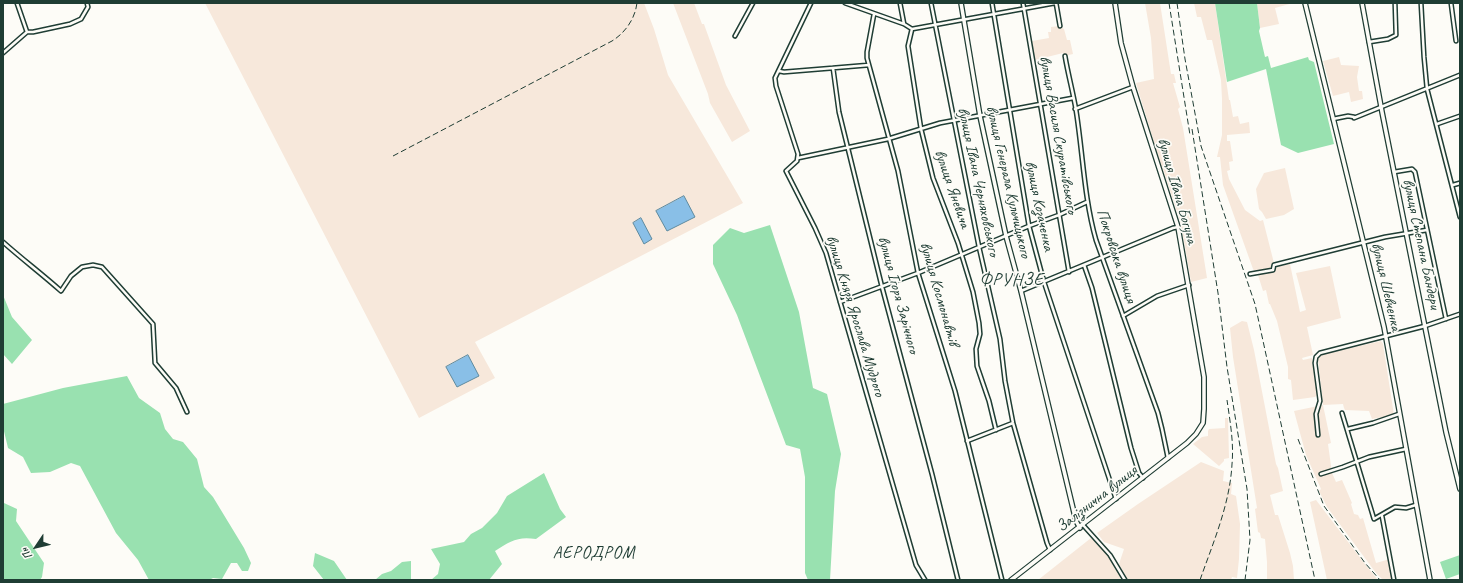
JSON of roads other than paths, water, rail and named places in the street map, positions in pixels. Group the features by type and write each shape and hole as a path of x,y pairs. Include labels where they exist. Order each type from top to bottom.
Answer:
{"street":[{"path":"17,3 27,32"},
{"path":"3,53 27,32 70,24 81,19 88,7 87,3"},
{"path":"735,36 753,3"},
{"path":"811,3 776,78 776,86 798,158 888,139 940,123 1073,98"},
{"path":"845,3 904,24 912,29 1056,3 1060,26"},
{"path":"900,3 904,24"},
{"name":"вулиця Івана Черняховського","path":"931,3 953,121 1000,339 1005,381 1013,423 1050,551"},
{"name":"вулиця Генерала Кульчицького","path":"961,3 980,116 1006,236 1021,291 1076,521 1081,526"},
{"name":"вулиця Козаченка","path":"992,3 1028,226 1044,282 1116,499"},
{"name":"вулиця Василя Скуратівського","path":"1023,3 1069,272"},
{"name":"вулиця Івана Богуна","path":"1115,3 1121,43 1133,87 1178,227 1189,285 1204,377 1203,423 1196,434"},
{"name":"вулиця Шевченка","path":"1305,3 1386,337 1430,580"},
{"name":"вулиця Степана Бандери","path":"1362,3 1446,432 1460,489"},
{"path":"1369,42 1388,39 1396,35 1395,3"},
{"path":"1421,3 1427,89 1453,185 1460,217"},
{"path":"1451,3 1456,41"},
{"name":"вулиця Космонавтів","path":"874,14 867,52 869,65 888,139 898,171 918,272 953,385 1002,580"},
{"name":"вулиця Яневича","path":"912,29 908,46 921,129 936,185 962,254 973,292 980,334 976,349 977,366 989,401 996,430"},
{"name":"Покровська вулиця","path":"1065,56 1076,109 1090,222 1158,413 1168,458"},
{"path":"778,71 784,72 869,65"},
{"name":"вулиця Ігоря Зарічного","path":"833,68 839,112 882,287 932,474 958,580"},
{"path":"1333,119 1348,116 1354,118 1460,76"},
{"path":"1076,109 1133,87"},
{"path":"1437,124 1460,116"},
{"name":"вулиця Князя Ярослава Мудрого","path":"798,158 794,165 786,171 821,240 916,565 925,580"},
{"path":"1394,172 1412,169 1415,172 1446,319"},
{"path":"1453,185 1460,183"},
{"path":"840,302 882,287 1028,226 1060,215 1087,202"},
{"path":"1021,291 1178,227"},
{"path":"1250,274 1273,270 1274,265 1385,237 1427,230"},
{"path":"3,242 61,291 71,276 82,267 93,264 102,267 153,324 155,363 176,388 187,412"},
{"path":"1084,265 1092,288 1131,448 1139,474 1143,478"},
{"path":"1123,316 1157,296 1189,285"},
{"path":"1318,435 1316,414 1320,401 1314,363 1316,357 1320,353 1386,337 1460,314"},
{"path":"1342,413 1374,519 1382,516 1395,507 1406,508 1416,505"},
{"path":"1348,429 1373,423 1399,414"},
{"path":"967,442 1013,423"},
{"name":"Залізнична вулиця","path":"1012,580 1143,478 1196,434"},
{"path":"1321,474 1369,457 1406,449"},
{"path":"1382,516 1394,580"},
{"path":"1081,526 1110,555 1125,580"}],"water":[{"path":"684,196 695,217 667,231 656,211"},
{"path":"641,218 652,239 644,244 633,223"},
{"path":"468,355 479,376 457,387 446,367"}],"railway":[{"path":"393,156 617,38 632,20 637,3"},
{"path":"1169,3 1190,135"},
{"path":"1177,3 1185,59 1201,146 1255,304 1315,580"},
{"path":"1192,129 1218,293 1227,367 1247,489 1250,540 1245,580"},
{"path":"1200,580 1220,523 1231,479 1232,448 1227,400"},
{"path":"1298,439 1324,506 1365,563 1380,580"}],"district":[{"name":"ФРУНЗЕ","path":"1012,280"},
{"name":"АЕРОДРОМ","path":"594,554"}]}
